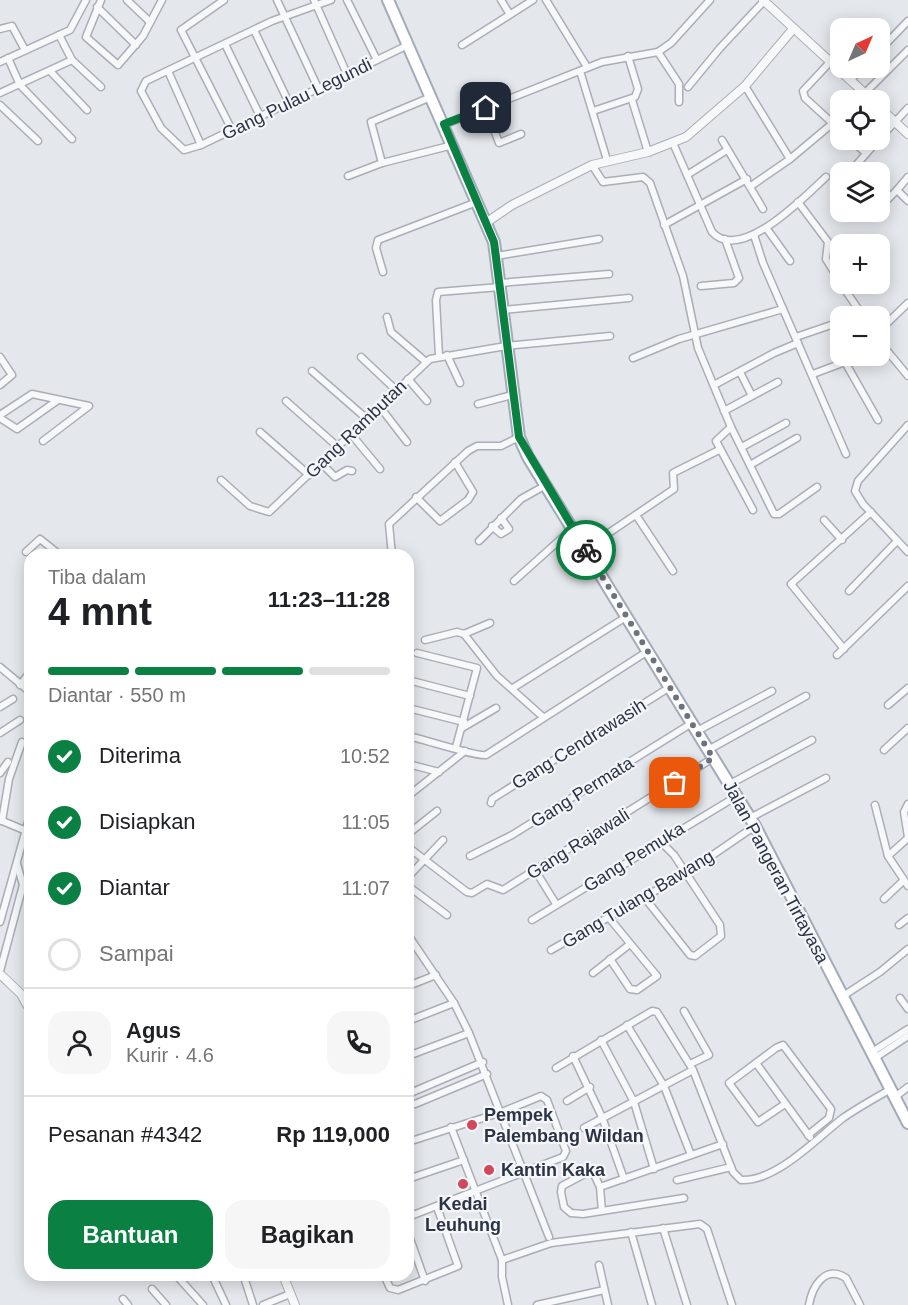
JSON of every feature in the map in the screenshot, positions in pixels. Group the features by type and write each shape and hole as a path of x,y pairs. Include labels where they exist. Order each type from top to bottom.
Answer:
{"main road":[{"name":"Jalan Pangeran Tirtayasa","path":"388,0 487,222 496,256 519,437 572,529 752,822 908,1123"}],"street":[{"path":"0,62 72,28 86,0"},
{"path":"101,0 87,39 118,65 136,45 162,0"},
{"path":"127,0 149,21"},
{"path":"224,0 181,30 232,130"},
{"path":"277,0 318,88"},
{"path":"201,145 168,71 315,3 331,0"},
{"path":"347,0 377,60"},
{"path":"501,0 509,13"},
{"path":"462,45 476,39 509,13 533,0"},
{"path":"546,0 587,67"},
{"path":"444,124 587,67 628,56 658,52 671,43 710,0"},
{"path":"688,87 763,1 830,61"},
{"path":"315,3 347,74"},
{"path":"97,8 136,45"},
{"path":"890,40 908,21"},
{"path":"0,29 12,26 25,50"},
{"path":"487,222 512,205 592,165 648,152 673,143 697,129 745,86 794,29"},
{"path":"254,30 289,103"},
{"path":"59,35 72,60 101,87"},
{"path":"225,44 260,117"},
{"name":"Gang Pulau Legundi","path":"168,71 146,81 141,91 161,128 184,150 201,145 408,45"},
{"path":"868,90 908,50"},
{"path":"658,52 680,84 679,102"},
{"path":"593,111 632,99 638,89 628,56"},
{"path":"8,58 20,85 72,139"},
{"path":"0,93 72,60"},
{"path":"830,63 803,91 805,98 830,121"},
{"path":"580,70 607,160"},
{"path":"50,71 87,110"},
{"path":"850,80 860,90"},
{"path":"745,86 790,159"},
{"path":"382,163 371,122 431,97"},
{"path":"632,99 648,152"},
{"path":"0,105 38,141"},
{"path":"486,108 499,143 520,134"},
{"path":"890,127 908,108"},
{"path":"890,117 908,134"},
{"path":"664,225 790,159 830,125"},
{"path":"722,140 763,209"},
{"path":"673,143 702,204 712,232 725,239 754,235 767,229 826,177"},
{"path":"348,176 382,163 453,145"},
{"path":"687,175 728,150"},
{"path":"863,150 866,153"},
{"path":"858,162 869,150"},
{"path":"592,165 603,182 647,179 653,188 683,276 694,335 731,427 776,515 817,488"},
{"path":"890,197 908,177"},
{"path":"897,190 908,201"},
{"path":"383,272 376,248 378,240 478,202"},
{"path":"798,202 828,242 826,259 830,265"},
{"path":"767,229 790,261"},
{"path":"754,235 783,309 846,454"},
{"path":"496,256 599,238"},
{"path":"701,286 734,283 739,278 725,239"},
{"path":"439,356 436,300 438,292 609,274"},
{"path":"503,310 629,298"},
{"path":"890,320 908,303"},
{"path":"633,358 694,335 783,309"},
{"path":"387,317 391,332 426,362"},
{"path":"714,385 797,340 830,326"},
{"name":"Gang Rambutan","path":"221,480 250,506 268,512 426,362 439,356 506,346 610,336"},
{"path":"890,354 907,373"},
{"path":"447,355 460,383"},
{"path":"0,357 12,375 0,385"},
{"path":"361,357 396,390"},
{"path":"813,374 845,362 878,420"},
{"path":"312,370 367,419"},
{"path":"740,372 751,394"},
{"path":"408,379 427,401"},
{"path":"724,411 751,394 778,382"},
{"path":"43,441 89,406 29,394 0,417 17,429 58,400"},
{"path":"478,404 512,395"},
{"path":"286,401 338,447"},
{"path":"380,407 407,442"},
{"path":"742,447 786,423"},
{"path":"908,425 855,487 857,497 908,552"},
{"path":"731,427 717,438 719,450 753,510"},
{"path":"260,432 309,475"},
{"path":"351,434 380,470"},
{"path":"391,549 389,524 455,462 477,446 501,446 519,437"},
{"path":"750,465 797,438"},
{"path":"585,549 674,489 673,473 719,450"},
{"path":"416,497 440,521 468,500 473,492 455,462"},
{"path":"321,463 335,477 347,470 352,471"},
{"path":"479,541 520,499 546,485"},
{"path":"844,649 791,584 871,512"},
{"path":"636,515 673,572"},
{"path":"492,526 501,534 509,529 501,518"},
{"path":"824,520 842,540"},
{"path":"514,581 572,529"},
{"path":"29,549 40,539 52,549"},
{"path":"849,591 897,541"},
{"path":"837,655 908,586"},
{"path":"513,688 626,617"},
{"path":"464,634 490,623"},
{"path":"425,640 457,632 464,634 497,676 543,717"},
{"path":"414,737 456,747 475,756 486,755 648,651"},
{"path":"417,653 477,668 456,747"},
{"path":"0,667 24,688"},
{"path":"20,685 24,680"},
{"path":"414,682 470,696"},
{"name":"Gang Cendrawasih","path":"491,804 492,799 670,687"},
{"path":"888,705 908,688"},
{"name":"Gang Permata","path":"470,856 512,835 694,727 772,691"},
{"name":"Gang Rajawali","path":"423,860 467,892 487,884 503,890 711,754 806,696"},
{"path":"0,707 13,699"},
{"path":"414,710 463,725 496,708"},
{"path":"0,733 20,720"},
{"path":"884,750 908,728"},
{"path":"729,784 812,740"},
{"path":"0,922 20,855 24,830 1,820 9,779 22,742"},
{"path":"414,790 465,751"},
{"path":"0,773 8,762"},
{"path":"414,766 439,772"},
{"name":"Gang Tulang Bawang","path":"551,950 610,919 685,874 752,822 826,778"},
{"name":"Gang Pemuka","path":"532,920 737,796"},
{"path":"888,856 908,837 904,812 908,804"},
{"path":"874,805 888,856 906,883 884,899"},
{"path":"414,829 437,810"},
{"path":"414,870 443,840"},
{"path":"644,897 684,950 695,956 721,936 722,928 674,855 660,841"},
{"path":"414,852 423,860"},
{"path":"20,855 24,856"},
{"path":"17,864 23,885 0,972 24,999"},
{"path":"535,870 556,904"},
{"path":"414,890 447,915"},
{"path":"899,925 908,918"},
{"path":"610,919 657,976 638,990 630,989 622,981 610,959"},
{"path":"414,942 454,1004 483,1062 549,1238"},
{"path":"593,973 630,944"},
{"path":"843,996 907,951"},
{"path":"414,984 436,975"},
{"path":"900,998 908,1009"},
{"path":"414,1019 454,1004"},
{"path":"556,1068 652,1011 657,1012 692,1067 731,1167 735,1176 741,1180 760,1177 782,1166 860,1106 908,1087"},
{"path":"584,1128 602,1116 664,1086 710,1055 684,1011"},
{"path":"627,1025 664,1086 691,1155"},
{"path":"874,1055 908,1029"},
{"path":"414,1054 469,1033"},
{"path":"874,1055 908,1036"},
{"path":"600,1040 634,1102 654,1168"},
{"path":"785,1104 761,1121 755,1121 729,1083 780,1045 786,1047 831,1110 829,1118 808,1135"},
{"path":"573,1056 590,1087 624,1179"},
{"path":"414,1091 483,1062"},
{"path":"756,1064 814,1142"},
{"path":"415,1104 487,1074"},
{"path":"567,1101 590,1087"},
{"path":"414,1140 502,1112 531,1098 544,1098 566,1151 563,1157 524,1174 414,1215"},
{"path":"451,1127 502,1260 502,1277 508,1305"},
{"path":"600,1188 723,1144"},
{"path":"414,1177 464,1160"},
{"path":"677,1180 731,1167"},
{"path":"602,1211 600,1188 592,1170 567,1181 561,1192 564,1207 571,1213 602,1211 684,1198"},
{"path":"386,1281 393,1290 425,1281 459,1265 437,1207"},
{"path":"502,1260 551,1243 694,1223 706,1229 732,1305"},
{"path":"663,1228 687,1305"},
{"path":"631,1232 651,1305"},
{"path":"414,1250 425,1281"},
{"path":"599,1266 608,1305"},
{"path":"809,1305 814,1284 824,1276 833,1274 846,1278 860,1305"},
{"path":"181,1281 203,1305"},
{"path":"216,1281 226,1305"},
{"path":"245,1281 253,1305"},
{"path":"286,1281 295,1305"},
{"path":"152,1289 165,1305"},
{"path":"537,1305 604,1290"},
{"path":"263,1305 290,1294"}],"way so far":[{"path":"586,550 713,758 675,783"}],"place":[{"name":"Pempek Palembang Wildan","path":"472,1125"},
{"name":"Kantin Kaka","path":"489,1170"},
{"name":"Kedai Leuhung","path":"463,1184"}],"route":[{"path":"486,108 444,124 494,242 519,437 528,457 586,550"}]}
